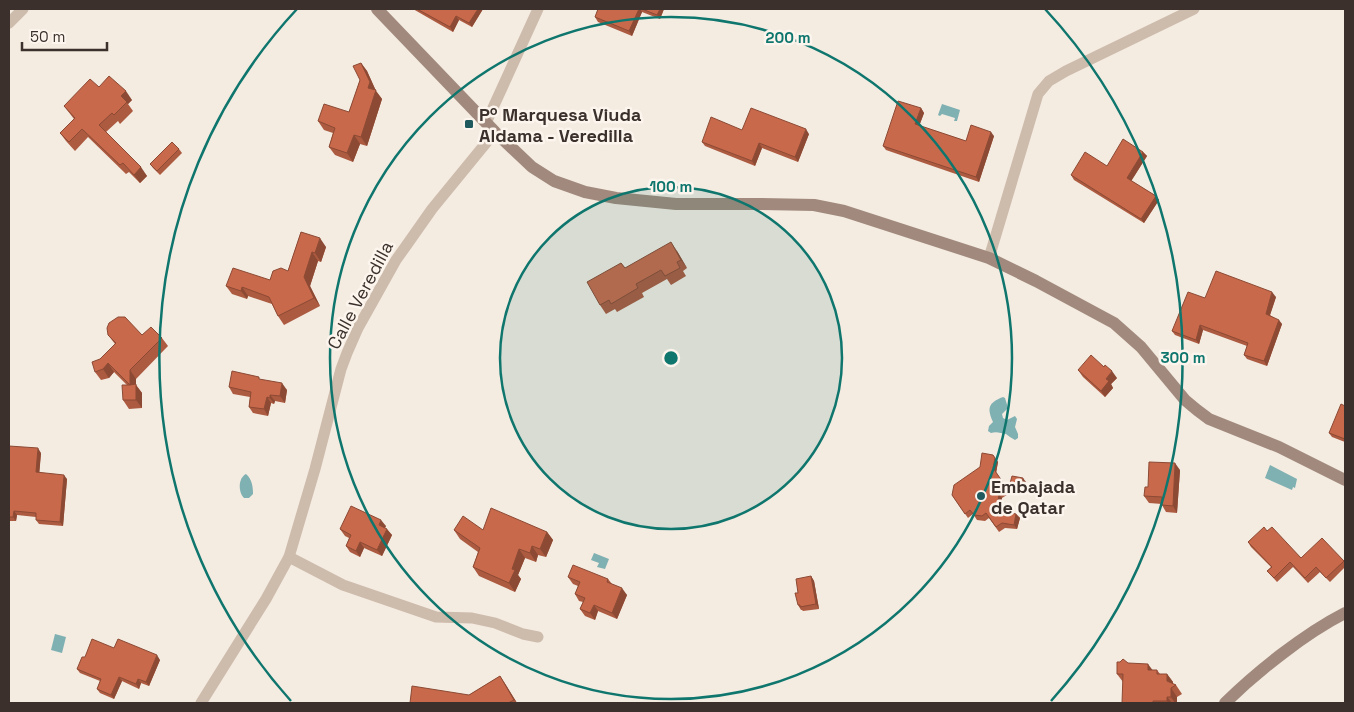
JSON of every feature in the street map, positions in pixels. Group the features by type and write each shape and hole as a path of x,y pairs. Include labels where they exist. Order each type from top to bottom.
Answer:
{"street":[{"path":"9,23 23,9"},
{"path":"377,9 490,128 532,167 554,181 585,192 616,198 676,204 814,205 844,211 989,258 1114,323 1141,347 1185,400 1209,419 1279,447 1345,480"},
{"name":"Calle Veredilla","path":"201,703 266,599 289,557 315,469 341,369 352,341 396,260 490,128 538,9"},
{"path":"989,258 1038,94 1049,81 1066,71 1194,9"},
{"path":"289,557 343,585 436,616 472,618 538,637"},
{"path":"1225,703 1278,657 1331,620 1345,613"}],"water":[{"path":"942,104 960,110 957,121 954,121 955,118 942,114 938,115"},
{"path":"1003,397 1008,408 1002,414 1003,418 1007,420 1015,416 1017,419 1015,427 1018,438 1015,440 1006,434 988,431 989,426 993,422 990,406 994,401"},
{"path":"1270,465 1297,479 1295,488 1293,487 1292,490 1265,478"},
{"path":"246,474 251,481 253,489 253,494 249,498 244,498 240,489 241,479"},
{"path":"594,553 609,559 605,569 597,567 599,563 591,560"},
{"path":"55,634 66,637 62,653 51,650"}],"building":[{"path":"417,9 478,9 469,23 456,16 450,27"},
{"path":"598,9 639,9 629,31 595,17"},
{"path":"642,9 660,9 657,15"},
{"path":"361,63 370,82 368,88 376,90 361,137 354,135 347,153 329,147 335,128 318,121 324,104 349,112 360,80 353,66"},
{"path":"109,76 126,91 121,96 127,102 114,115 112,113 99,125 141,167 134,175 123,163 120,165 82,129 69,142 60,133 75,118 64,106 90,79 99,87"},
{"path":"898,101 921,108 915,124 966,141 971,125 991,132 976,177 883,146"},
{"path":"751,108 806,129 795,157 759,143 752,161 702,142 711,117 742,130"},
{"path":"1123,139 1143,152 1127,178 1156,196 1141,219 1071,175 1085,152 1107,166"},
{"path":"172,142 179,149 157,171 150,164"},
{"path":"301,232 320,238 315,253 312,252 304,277 314,298 278,316 269,297 242,287 241,291 226,286 233,268 270,280 273,271 281,268 288,271"},
{"path":"671,242 681,260 677,262 680,268 665,276 661,270 636,284 638,288 611,304 609,300 600,305 587,282 621,263 625,268"},
{"path":"1216,271 1272,292 1266,314 1279,320 1264,361 1244,355 1248,343 1200,325 1196,340 1172,331 1188,292 1205,298"},
{"path":"118,317 125,317 142,335 151,327 162,338 130,370 130,385 108,363 103,369 95,372 92,362 100,359 116,343 108,335 107,328 109,323"},
{"path":"1091,355 1104,367 1105,365 1112,371 1106,379 1109,381 1101,391 1078,370"},
{"path":"232,371 282,383 280,396 270,395 270,398 267,397 264,409 249,407 251,392 229,387"},
{"path":"136,384 136,400 123,400 122,385"},
{"path":"1341,404 1345,406 1345,439 1329,433"},
{"path":"9,446 38,448 36,472 64,475 60,522 36,520 36,513 14,511 13,517 9,517"},
{"name":"Embajada de Qatar","path":"982,453 993,455 995,458 993,468 1007,488 999,494 998,501 1005,512 1016,514 1014,525 1002,523 996,527 986,513 982,516 974,515 970,510 965,514 952,495 954,485 980,467"},
{"path":"1149,462 1175,463 1173,506 1162,505 1162,497 1144,496 1145,487 1148,487"},
{"path":"1012,476 1023,478 1021,489 1009,487"},
{"path":"351,506 381,520 379,525 387,529 377,550 360,542 356,551 346,546 351,535 340,529"},
{"path":"491,508 547,532 540,549 532,546 530,553 519,549 512,569 515,570 509,583 473,567 480,548 454,530 463,516 483,530"},
{"path":"1264,527 1267,531 1272,527 1301,558 1322,538 1344,561 1326,578 1316,567 1305,578 1290,562 1274,578 1267,571 1272,567 1248,542"},
{"path":"573,565 608,579 607,582 622,588 612,613 594,605 590,613 580,609 585,598 575,594 580,582 568,577"},
{"path":"811,576 816,604 800,607 795,593 798,593 796,579"},
{"path":"92,639 114,648 118,639 157,655 146,682 138,679 136,684 119,677 111,695 97,689 101,679 77,669 82,657 85,657"},
{"path":"1123,659 1128,663 1148,664 1148,670 1157,670 1157,674 1167,674 1167,681 1176,685 1171,688 1171,697 1167,697 1167,701 1153,701 1153,703 1122,703 1123,674 1117,674 1117,662"},
{"path":"500,676 514,700 508,703 410,703 412,686 469,695"}],"place":[{"name":"Pº Marquesa Viuda Aldama - Veredilla","path":"469,124"},
{"name":"Embajada de Qatar","path":"981,496"}]}
